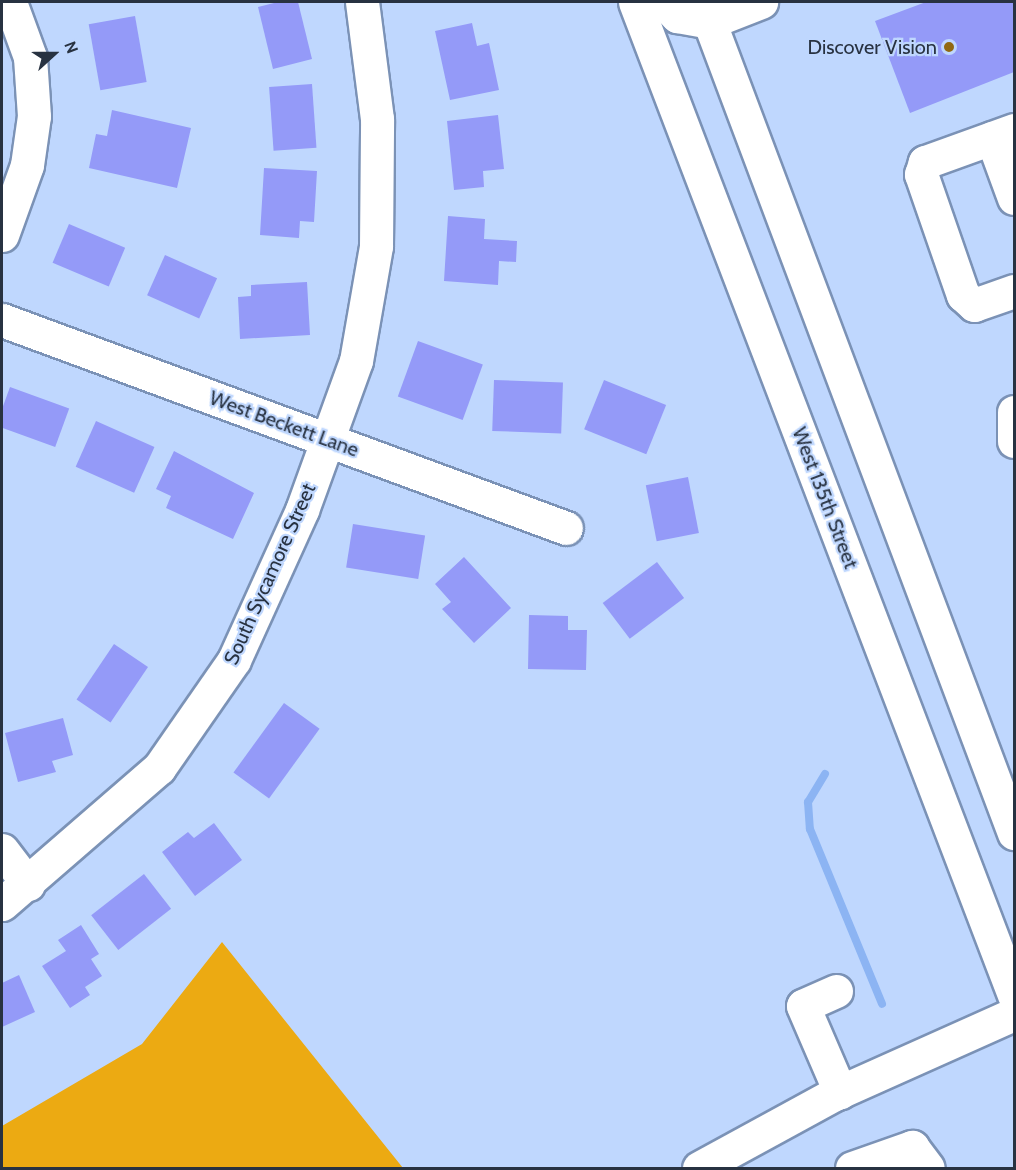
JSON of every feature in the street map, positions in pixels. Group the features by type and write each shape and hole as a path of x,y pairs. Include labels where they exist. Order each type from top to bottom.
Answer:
{"street":[{"path":"2,235 27,165 34,116 30,57 10,2"},
{"name":"South Sycamore Street","path":"2,904 28,884 159,768 234,660 327,440 356,361 376,246 377,118 362,2"},
{"name":"West 135th Street","path":"635,2 1014,995"},
{"path":"663,2 677,16 761,2"},
{"path":"706,12 1014,833"},
{"path":"1014,198 1003,134 926,162 921,174 963,295 974,305 1014,291"},
{"name":"West Beckett Lane","path":"2,320 566,528"},
{"path":"1014,412 1014,441"},
{"path":"2,850 28,884"},
{"path":"836,991 803,1006 840,1092"},
{"path":"699,1168 840,1092 1014,1014"},
{"path":"852,1168 912,1147 927,1166"}],"shaded area":[{"path":"222,942 403,1168 2,1168 2,1126 142,1044"}],"building":[{"path":"278,2 298,2 312,59 273,69 258,7"},
{"name":"Discover Vision","path":"926,2 1014,2 1014,72 910,113 875,21"},
{"path":"135,16 147,82 100,90 89,24"},
{"path":"472,23 477,46 489,43 499,90 450,100 435,31"},
{"path":"312,84 316,148 274,151 269,87"},
{"path":"112,110 191,128 177,188 89,168 96,134 107,136"},
{"path":"498,115 504,169 483,171 484,187 454,190 447,121"},
{"path":"264,168 317,171 314,222 300,221 299,238 260,235"},
{"path":"448,216 485,219 484,239 517,241 516,262 499,261 498,285 444,281"},
{"path":"69,224 125,248 109,286 53,263"},
{"path":"165,255 217,278 199,318 147,295"},
{"path":"307,282 310,335 240,339 238,297 251,296 251,285"},
{"path":"418,341 483,365 463,420 398,396"},
{"path":"494,380 563,382 561,433 492,431"},
{"path":"604,380 666,405 646,454 584,429"},
{"path":"10,387 69,409 55,447 2,428 2,409"},
{"path":"96,421 154,447 134,493 76,467"},
{"path":"174,451 254,493 233,539 166,508 171,496 156,489"},
{"path":"688,477 699,533 657,541 646,485"},
{"path":"353,524 425,535 418,579 346,567"},
{"path":"464,557 511,608 474,643 442,609 451,602 435,584"},
{"path":"657,562 684,598 630,639 603,603"},
{"path":"529,615 568,616 568,630 587,630 586,670 528,669"},
{"path":"114,644 148,667 111,722 77,700"},
{"path":"284,703 320,729 269,798 233,773"},
{"path":"63,718 73,755 52,761 56,772 18,782 5,733"},
{"path":"214,823 242,860 195,896 162,852 188,832 194,838"},
{"path":"144,874 171,909 118,950 91,915"},
{"path":"81,925 99,954 91,959 102,976 85,987 90,995 70,1008 42,966 66,951 58,940"},
{"path":"19,975 35,1012 2,1027 2,983"}],"waterway":[{"path":"825,774 808,802 810,829 882,1004"}],"place":[{"name":"Discover Vision","path":"949,47"}]}
